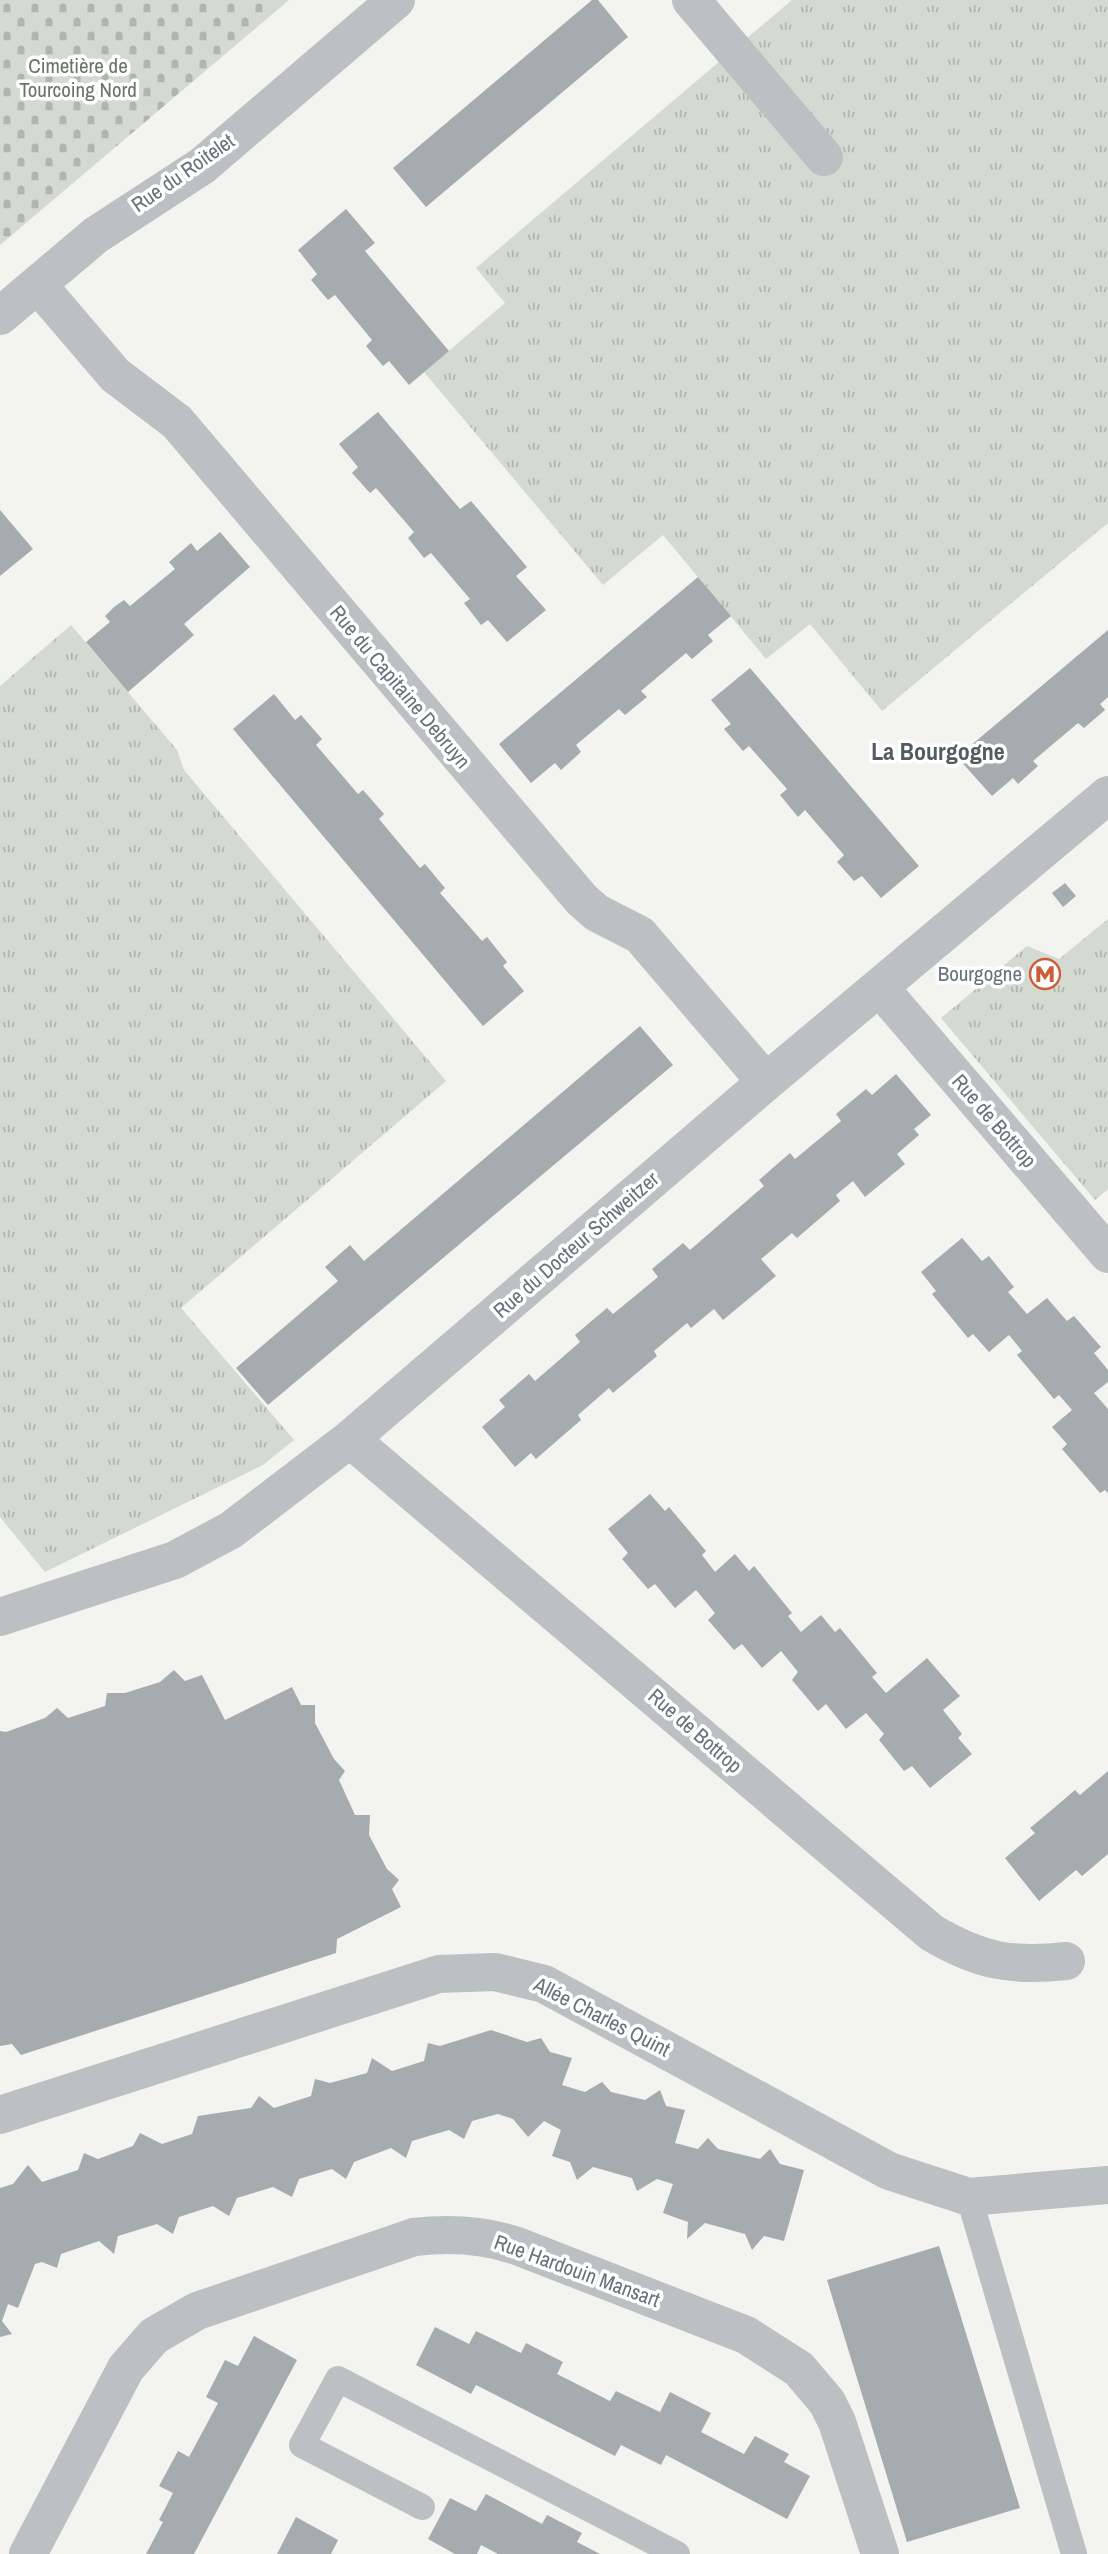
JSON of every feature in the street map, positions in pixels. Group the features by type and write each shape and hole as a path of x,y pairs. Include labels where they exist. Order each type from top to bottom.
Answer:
{"street":[{"name":"Rue du Roitelet","path":"0,316 113,223 202,166 396,0"},
{"path":"691,0 824,157"},
{"name":"Rue du Capitaine Debruyn","path":"38,285 115,375 177,422 582,900 597,913 640,935 766,1082"},
{"name":"Rue du Docteur Schweitzer","path":"0,1617 141,1572 201,1549 231,1530 350,1439 766,1082 1108,795"},
{"name":"Rue de Bottrop","path":"880,988 1108,1254"},
{"name":"Rue de Bottrop","path":"350,1439 932,1933 987,1959 1013,1965 1066,1961"},
{"name":"Allée Charles Quint","path":"0,2115 439,1974 495,1972 544,1984 889,2171 969,2197 1108,2185"},
{"name":"Rue Hardouin Mansart","path":"28,2554 126,2368 154,2336 197,2311 414,2237 450,2234 497,2239 517,2246 746,2335 782,2355 799,2369 827,2402 880,2554"}],"lane":[{"path":"969,2197 1074,2554"},
{"path":"422,2507 302,2445 338,2379 677,2554"}],"green space":[{"name":"Cimetière de Tourcoing Nord","path":"0,0 289,0 0,245"},
{"path":"792,0 1108,0 1108,523 882,711 810,624 766,659 663,535 603,585 424,372 505,303 476,268"},
{"path":"71,625 177,750 184,770 446,1081 181,1308 294,1440 263,1465 45,1572 0,1517 0,686"},
{"path":"1108,919 1108,1189 1095,1200 941,1018 1027,946 1059,959"}],"building":[{"path":"592,0 598,0 628,37 426,207 393,168"},
{"path":"346,209 375,243 365,251 449,351 409,385 389,361 383,366 366,346 372,340 335,295 328,300 311,280 317,274 298,250"},
{"path":"378,412 460,509 471,501 527,567 516,576 546,610 507,642 488,620 481,625 464,603 470,599 431,553 424,558 408,538 414,532 376,488 370,493 352,473 358,467 339,444"},
{"path":"0,510 33,549 0,576"},
{"path":"220,532 250,567 184,624 194,635 128,692 86,642 110,622 105,616 114,607 124,600 130,606 175,569 169,562 191,543 197,551"},
{"path":"698,577 731,616 708,635 713,641 692,659 686,653 641,691 647,697 625,715 619,709 576,745 581,752 561,770 555,763 531,783 499,744"},
{"path":"1108,630 1108,697 1100,704 1105,710 1084,728 1078,723 1033,761 1038,766 1018,784 1013,778 992,796 957,757"},
{"path":"750,668 919,866 881,898 862,876 854,881 837,862 844,855 805,810 798,817 780,795 787,789 749,746 743,751 724,729 731,724 711,700"},
{"path":"274,694 295,720 301,715 322,739 316,745 358,794 363,790 384,814 379,819 420,868 425,864 445,888 440,893 482,941 487,937 507,962 503,966 524,991 483,1026 233,729"},
{"path":"1065,883 1076,896 1063,907 1052,893"},
{"path":"640,1026 673,1065 268,1405 236,1368 338,1281 325,1267 350,1245 364,1261"},
{"path":"896,1074 931,1115 914,1129 919,1135 897,1154 905,1164 865,1197 853,1181 836,1195 840,1201 797,1238 792,1233 761,1259 776,1276 723,1320 714,1309 691,1328 687,1323 654,1351 657,1356 613,1393 609,1388 578,1415 581,1420 536,1459 531,1453 515,1467 482,1427 505,1407 499,1400 529,1374 535,1381 580,1342 575,1335 607,1308 613,1314 658,1277 652,1269 683,1243 690,1250 764,1186 759,1180 790,1153 795,1159 841,1121 836,1114 866,1089 872,1095"},
{"path":"962,1238 982,1261 989,1256 1014,1287 1008,1292 1027,1314 1047,1298 1067,1321 1074,1316 1101,1347 1094,1353 1108,1370 1108,1382 1094,1393 1108,1409 1108,1493 1105,1490 1100,1493 1062,1449 1067,1444 1052,1427 1072,1410 1059,1395 1054,1399 1017,1355 1022,1351 1009,1335 989,1352 973,1334 968,1338 932,1294 936,1291 921,1272"},
{"path":"650,1494 665,1511 669,1507 706,1551 702,1555 715,1572 735,1554 749,1571 754,1566 792,1613 788,1616 801,1632 821,1615 835,1632 840,1628 877,1673 872,1677 886,1693 927,1658 960,1696 943,1710 962,1734 958,1738 972,1754 930,1788 912,1766 904,1771 879,1740 884,1734 866,1713 846,1729 826,1704 818,1711 792,1680 798,1672 781,1651 762,1668 742,1644 734,1650 708,1620 715,1613 696,1590 675,1608 655,1584 648,1589 622,1559 628,1553 608,1529"},
{"path":"174,1670 185,1681 202,1675 225,1720 292,1687 301,1705 315,1705 315,1723 334,1759 345,1771 339,1780 355,1815 370,1815 369,1835 387,1869 399,1880 392,1889 401,1907 337,1939 336,1953 21,2055 12,2044 0,2046 0,1731 6,1732 45,1718 57,1708 68,1718 105,1706 107,1693 125,1693 160,1682"},
{"path":"1108,1771 1108,1854 1082,1876 1076,1870 1039,1901 1005,1858 1035,1833 1030,1828 1075,1790 1080,1795"},
{"path":"491,2030 527,2042 541,2038 550,2052 572,2058 562,2085 585,2092 602,2082 611,2092 645,2100 660,2090 666,2106 685,2110 675,2143 698,2149 708,2138 718,2149 760,2159 770,2149 780,2164 804,2170 784,2241 764,2236 752,2250 745,2234 705,2223 687,2239 688,2222 663,2213 673,2184 657,2179 637,2191 632,2178 593,2167 577,2180 570,2162 552,2156 561,2130 544,2121 528,2137 513,2119 498,2114 472,2121 464,2139 449,2130 412,2141 406,2158 391,2148 354,2162 346,2179 332,2169 299,2179 292,2197 273,2187 237,2198 229,2216 213,2206 179,2217 173,2234 157,2224 118,2236 114,2254 99,2241 61,2254 57,2268 42,2262 35,2264 18,2308 8,2304 2,2321 12,2334 0,2337 0,2188 13,2184 28,2165 42,2182 78,2170 84,2153 98,2159 133,2146 140,2133 162,2144 192,2134 198,2116 251,2108 259,2096 274,2108 311,2096 315,2079 330,2083 367,2073 372,2058 392,2071 424,2061 428,2043 440,2046"},
{"path":"939,2246 1020,2508 907,2542 827,2280"},
{"path":"435,2327 469,2344 476,2331 521,2353 526,2343 563,2362 557,2374 610,2401 616,2391 660,2412 670,2392 711,2413 701,2432 744,2454 755,2436 789,2454 784,2462 810,2476 787,2519 666,2455 661,2465 621,2445 615,2456 476,2385 471,2394 416,2365"},
{"path":"254,2336 297,2360 194,2554 146,2554 163,2522 159,2520 173,2493 159,2486 178,2451 189,2457 218,2403 206,2397 225,2360 238,2366"},
{"path":"486,2494 542,2524 547,2515 582,2533 577,2542 600,2554 498,2554 481,2545 477,2554 455,2554 428,2539 450,2498 476,2511"},
{"path":"296,2517 338,2540 331,2554 277,2554"}],"place":[{"name":"Bourgogne","path":"1045,974"}],"district":[{"name":"La Bourgogne","path":"938,752"}]}
